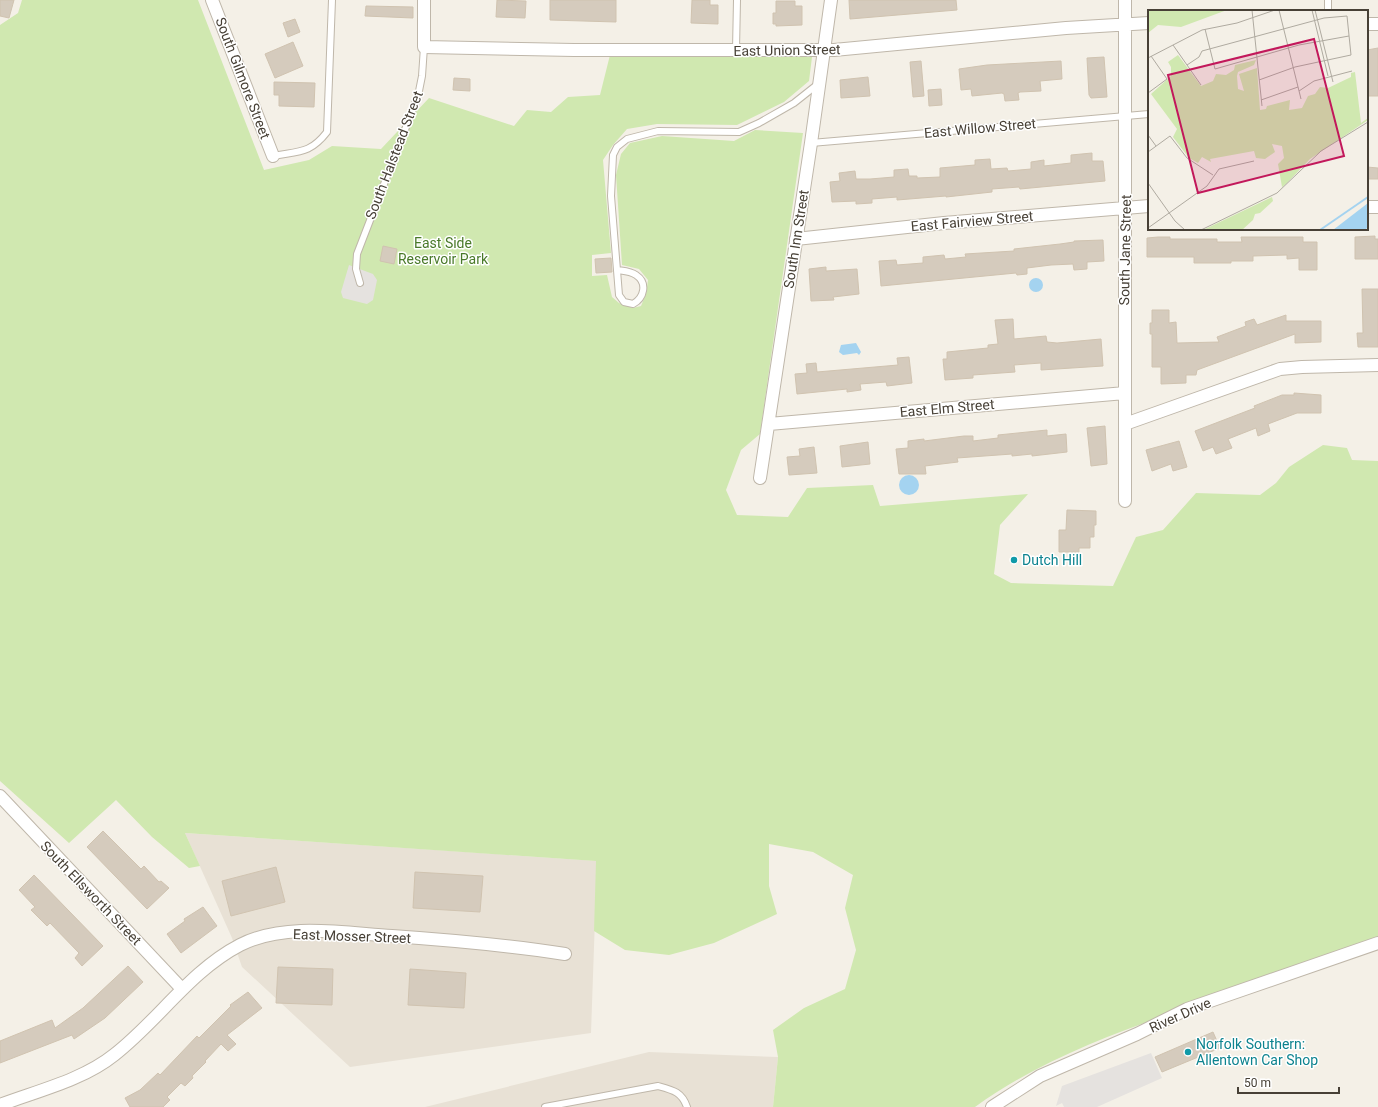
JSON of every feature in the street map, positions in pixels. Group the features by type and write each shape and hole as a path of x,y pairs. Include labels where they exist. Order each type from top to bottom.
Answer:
{"street":[{"name":"South Gilmore Street","path":"212,0 273,156"},
{"name":"South Halstead Street","path":"424,0 424,47"},
{"name":"South Inn Street","path":"760,478 811,143 831,0"},
{"name":"South Jane Street","path":"1125,0 1125,501"},
{"name":"East Union Street","path":"424,47 574,50 824,50 1148,23"},
{"name":"East Fairview Street","path":"796,239 944,223 1148,206"},
{"path":"1126,424 1280,369 1378,365"},
{"name":"East Elm Street","path":"769,424 1125,393"},
{"name":"South Ellsworth Street","path":"0,796 182,989"},
{"name":"East Mosser Street","path":"0,1106 94,1068 126,1045 182,989 218,958 242,944 283,933 315,932 452,940 505,945 565,954"},
{"name":"River Drive","path":"992,1107 1040,1076 1137,1034 1187,1009 1378,943"}],"lane":[{"path":"273,156 309,150 315,146 327,132 332,0"},
{"path":"736,0 736,50"},
{"name":"South Halstead Street","path":"360,283 356,269 357,254 418,96 422,76 424,47"},
{"path":"617,270 630,272 640,279 643,285 643,293 639,301 633,304 624,302 619,295 611,196 613,155 617,147 627,139 658,131 739,132 759,123 794,103 819,83"},
{"name":"East Willow Street","path":"811,143 1148,114"},
{"path":"545,1107 658,1086 683,1095 687,1107"}],"shaded area":[{"path":"349,265 373,274 377,280 373,300 367,304 343,298 341,292"},
{"path":"185,833 597,861 591,1033 350,1067 242,967 232,938"},
{"path":"649,1052 778,1057 773,1107 425,1107"},
{"path":"1151,1053 1162,1078 1097,1107 1064,1107 1062,1103 1056,1106 1062,1086"}],"green space":[{"name":"East Side Reservoir Park","path":"22,0 198,0 264,170 309,160 332,146 381,149 429,98 514,126 527,110 551,112 568,97 600,95 610,55 812,57 809,81 784,102 737,125 657,124 627,129 613,145 603,160 611,253 592,255 592,276 607,275 612,297 619,303 633,308 641,306 646,294 648,280 639,269 622,265 616,175 621,154 630,143 662,136 734,141 755,130 803,133 760,434 741,450 726,490 737,515 788,517 807,488 873,485 880,506 1028,494 1000,525 994,574 1011,583 1113,586 1136,537 1163,530 1196,493 1260,495 1276,483 1289,467 1323,445 1347,448 1352,460 1378,461 1378,945 1152,1020 1090,1044 1031,1072 975,1107 773,1107 778,1057 773,1030 804,1008 845,989 856,950 845,908 853,875 813,852 769,844 769,886 777,914 714,943 669,955 625,950 594,931 596,861 185,833 200,866 189,868 152,837 116,800 69,843 0,781 0,25 18,13"}],"water":[{"path":"1033,278 1039,278 1043,282 1043,288 1039,292 1033,292 1029,288 1029,282"},
{"path":"856,343 861,352 859,355 857,353 843,355 839,352 841,345"},
{"path":"909,475 916,478 919,485 916,492 909,495 902,492 899,485 902,478"}],"building":[{"path":"0,0 14,0 9,18 0,16"},
{"path":"497,0 526,1 525,18 496,17"},
{"path":"550,0 616,0 616,22 550,20"},
{"path":"692,0 710,0 710,5 718,5 718,24 691,23"},
{"path":"849,0 956,0 957,10 850,19"},
{"path":"776,1 795,1 795,6 802,6 802,25 776,26 776,24 773,24 773,13 776,13"},
{"path":"366,6 413,7 413,18 365,16"},
{"path":"295,19 300,32 288,37 283,23"},
{"path":"293,42 303,66 275,78 265,54"},
{"path":"1378,48 1378,96 1368,96 1368,50"},
{"path":"1104,57 1107,97 1091,98 1089,95 1087,58"},
{"path":"921,61 924,96 913,97 910,62"},
{"path":"1061,61 1062,79 1040,81 1041,91 1020,92 1018,93 1019,100 1005,101 1004,94 1002,93 972,96 971,89 961,90 959,69 987,65"},
{"path":"868,77 870,96 841,98 840,80"},
{"path":"454,78 470,79 470,91 453,90"},
{"path":"274,82 315,83 314,107 279,106 279,95 274,95"},
{"path":"941,89 942,105 929,106 928,90"},
{"path":"1092,153 1092,161 1103,161 1105,181 1020,189 1019,187 992,189 992,192 946,197 897,200 897,197 872,199 872,203 856,204 856,201 832,202 830,182 840,181 839,173 855,171 856,179 870,179 894,177 894,170 908,169 909,176 917,176 917,178 940,177 940,168 975,165 975,160 990,159 991,169 1007,168 1008,171 1031,169 1031,162 1044,160 1044,166 1071,163 1071,155"},
{"path":"1368,167 1378,168 1378,179 1368,179"},
{"path":"1375,236 1375,239 1378,239 1378,259 1355,259 1355,237"},
{"path":"1170,237 1170,239 1217,239 1217,242 1242,242 1241,237 1303,237 1303,242 1317,242 1317,270 1299,270 1299,258 1287,259 1287,255 1253,256 1253,261 1231,261 1231,263 1194,263 1194,257 1147,257 1147,238"},
{"path":"1103,240 1104,261 1087,262 1087,269 1074,270 1073,264 1051,265 1027,268 1027,274 1017,275 1016,273 881,286 879,261 896,260 897,265 923,263 923,257 944,255 945,259 966,257 965,254 1014,251 1014,249 1074,241"},
{"path":"383,246 397,249 394,264 380,261"},
{"path":"611,258 612,272 596,273 595,259"},
{"path":"826,267 826,271 857,269 859,294 833,297 834,300 811,301 809,269"},
{"path":"1362,289 1378,289 1378,347 1358,347 1357,333 1363,333"},
{"path":"1152,310 1169,310 1169,323 1176,322 1177,343 1219,342 1217,337 1246,326 1245,322 1254,319 1257,325 1286,315 1286,321 1321,321 1321,342 1295,343 1295,334 1197,370 1196,375 1186,375 1186,383 1161,384 1161,367 1152,367 1152,334 1150,334 1150,323 1152,323"},
{"path":"1013,319 1014,339 1046,336 1047,342 1057,343 1101,339 1103,366 1041,370 1041,363 1014,365 1015,372 973,375 973,378 945,380 943,359 947,359 947,352 988,348 988,345 998,344 995,320"},
{"path":"909,357 912,383 887,386 886,382 860,384 861,390 847,392 847,389 797,394 795,374 807,373 806,364 816,363 817,372 898,365 897,358"},
{"path":"1294,393 1321,395 1321,413 1297,413 1268,424 1270,431 1258,436 1256,428 1228,439 1232,448 1216,454 1213,447 1203,451 1195,431 1255,408 1254,406 1282,395 1294,395"},
{"path":"1105,426 1107,464 1091,466 1087,428"},
{"path":"1047,430 1047,436 1066,434 1067,452 1032,456 1032,454 1012,456 1012,454 957,458 958,462 925,466 926,474 899,474 896,449 908,448 908,441 924,439 924,441 973,436 973,441 998,438 998,435"},
{"path":"1179,441 1187,467 1173,471 1171,464 1152,471 1146,450"},
{"path":"868,442 870,464 842,467 840,446"},
{"path":"814,447 817,473 789,475 787,457 800,456 799,449"},
{"path":"1067,510 1096,511 1096,525 1094,525 1094,537 1090,537 1090,548 1079,548 1079,552 1059,552 1059,530 1066,530"},
{"path":"103,831 141,869 144,866 159,882 161,881 169,888 147,909 87,847"},
{"path":"276,867 285,902 231,916 222,881"},
{"path":"415,872 483,876 480,912 413,908"},
{"path":"34,875 103,946 82,966 75,958 79,953 50,923 47,926 31,910 35,907 19,890"},
{"path":"203,907 217,926 181,953 167,934 185,921 184,919"},
{"path":"128,966 143,982 105,1018 74,1039 72,1035 0,1063 0,1041 52,1020 55,1028 83,1008"},
{"path":"278,967 333,969 332,1005 276,1003"},
{"path":"410,969 466,973 464,1008 408,1005"},
{"path":"248,992 262,1008 227,1035 236,1044 228,1051 221,1044 185,1086 181,1083 167,1097 170,1100 163,1107 130,1107 125,1098 140,1090 158,1073 160,1075 197,1036 199,1038 231,1006 230,1005"},
{"name":"Norfolk Southern: Allentown Car Shop","path":"1213,1032 1220,1048 1162,1072 1155,1057"}],"place":[{"name":"Dutch Hill","path":"1014,560"},
{"name":"Norfolk Southern: Allentown Car Shop","path":"1188,1052"}]}
